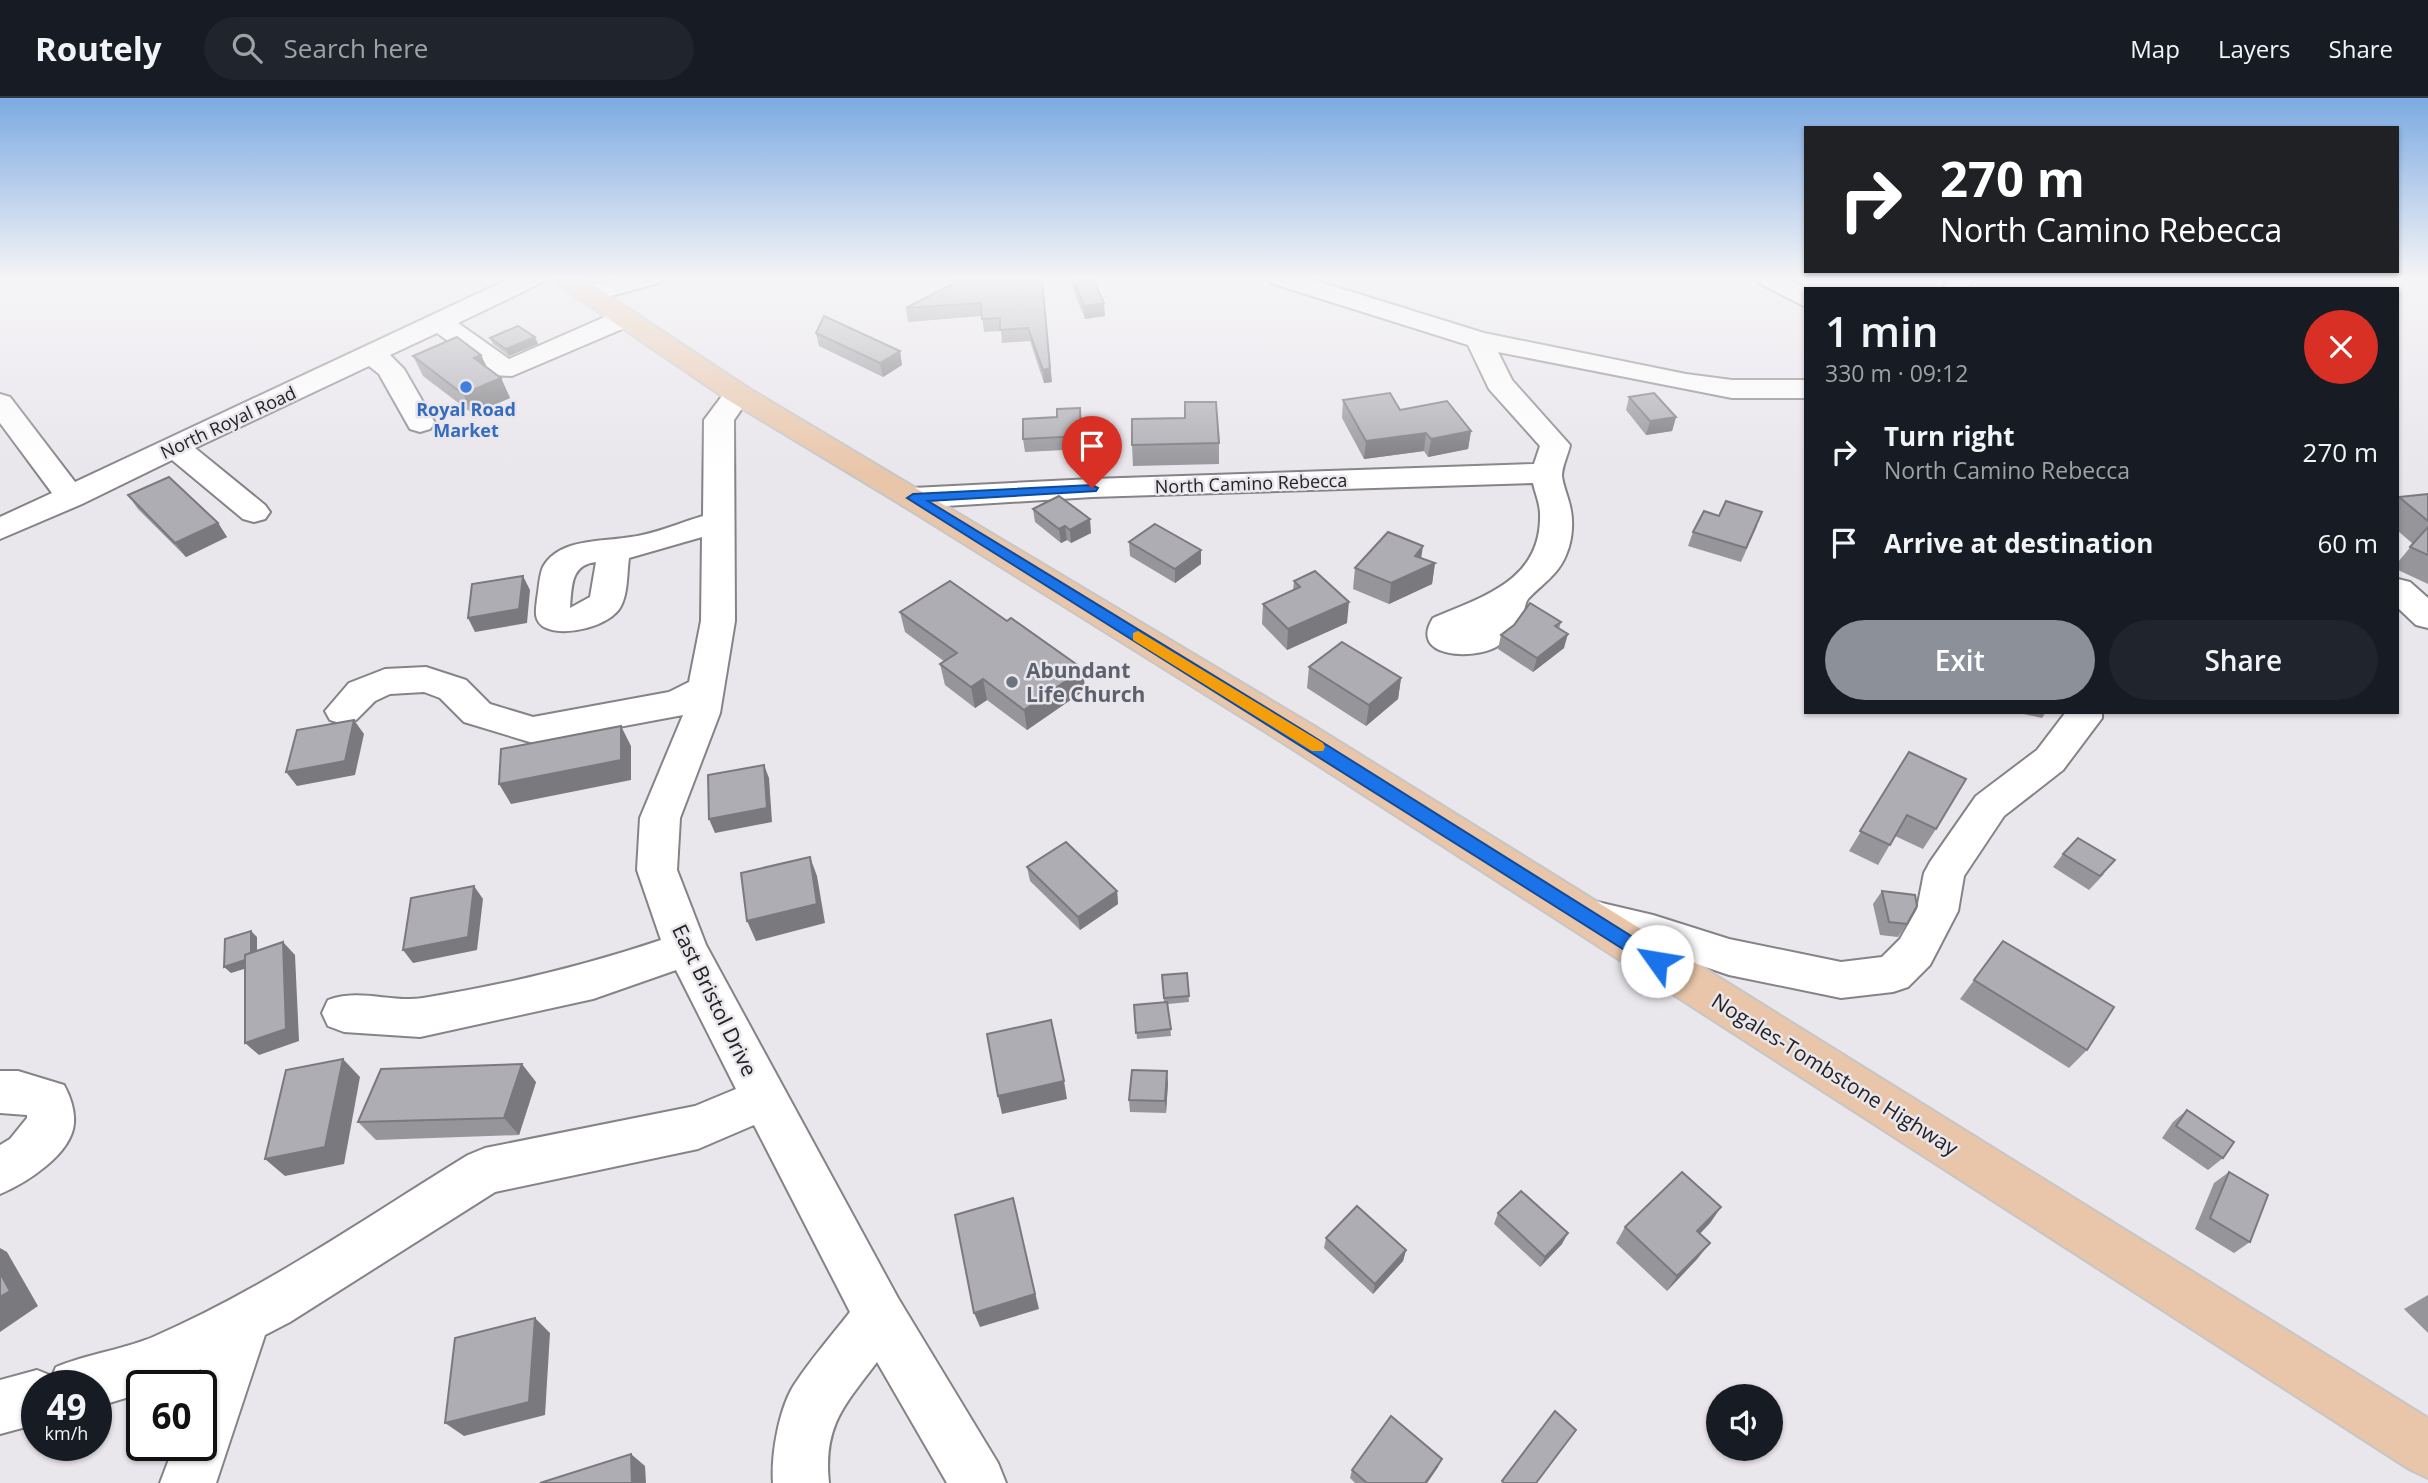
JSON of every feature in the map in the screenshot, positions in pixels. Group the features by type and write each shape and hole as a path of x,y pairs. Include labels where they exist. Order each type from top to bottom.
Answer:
{"main road":[{"name":"Nogales-Tombstone Highway","path":"662,343 738,394 913,498 1587,916 2428,1450"}],"street":[{"name":"North Royal Road","path":"0,530 175,447 423,343"},
{"path":"468,343 505,369 569,343"},
{"path":"1480,343 1499,383 1555,445 1546,473 1556,513 1554,550 1538,576 1511,596"},
{"path":"1492,343 1732,389 1804,389"},
{"path":"382,362 420,423"},
{"name":"East Bristol Drive","path":"738,394 719,420 718,621 702,713 660,818 657,870 686,949 880,1316 978,1483"},
{"path":"0,403 71,497"},
{"path":"175,447 254,512"},
{"name":"North Camino Rebecca","path":"913,498 1092,488 1546,473"},
{"path":"614,549 636,547 718,522"},
{"path":"2399,591 2428,617"},
{"path":"343,711 362,692 385,682 426,679 453,689 477,713 533,730 677,705 706,689"},
{"path":"1587,916 1653,932 1729,957 1841,980 1893,974 1915,952 1937,911 1944,873 1990,806 2050,760 2084,718 2084,714"},
{"path":"344,1013 420,1018 593,981 686,949"},
{"path":"0,1092 18,1091 48,1100 51,1124 26,1155 0,1171"},
{"path":"112,1376 159,1363 246,1318 373,1243 485,1171 698,1127 765,1098"},
{"path":"801,1483 799,1460 813,1403 880,1316"},
{"path":"217,1400 246,1318"},
{"path":"0,1407 21,1401"},
{"path":"188,1483 196,1461"}],"building":[{"path":"444,343 465,343 481,355 474,358 501,378 463,394 413,356"},
{"path":"497,343 521,343 506,349"},
{"path":"837,343 882,343 900,351 880,363"},
{"path":"1033,343 1048,343 1050,368 1043,370"},
{"path":"1390,393 1400,410 1447,401 1471,431 1431,439 1426,433 1366,441 1343,400"},
{"path":"1654,393 1676,417 1650,421 1629,397"},
{"path":"1185,402 1216,402 1219,443 1132,445 1132,419 1185,418"},
{"path":"1080,408 1081,436 1023,439 1023,419 1057,417 1057,409"},
{"path":"169,477 218,523 175,543 128,495"},
{"path":"2428,494 2428,521 2399,497"},
{"path":"1059,496 1090,519 1070,530 1065,526 1059,529 1033,509"},
{"path":"1726,501 1762,512 1746,548 1693,532 1704,511 1719,516"},
{"path":"1155,524 1201,550 1175,569 1129,542"},
{"path":"2428,527 2428,555 2410,547"},
{"path":"1388,532 1423,546 1415,556 1435,563 1391,583 1355,568"},
{"path":"1315,571 1349,602 1288,629 1263,604 1300,587 1294,581"},
{"path":"523,576 519,609 468,618 472,584"},
{"path":"950,581 1007,621 1011,618 1083,669 1024,710 983,679 971,687 940,664 957,653 900,612"},
{"path":"1530,603 1561,622 1555,626 1568,634 1537,658 1501,635 1514,625"},
{"path":"1342,642 1401,678 1369,705 1309,667"},
{"path":"354,720 345,761 286,772 297,730"},
{"path":"621,726 621,760 499,784 501,749"},
{"path":"1909,752 1966,779 1936,829 1907,815 1890,845 1860,831"},
{"path":"764,765 767,808 709,819 708,775"},
{"path":"2078,838 2115,860 2100,876 2063,854"},
{"path":"1066,842 1117,891 1078,917 1027,867"},
{"path":"810,857 817,904 747,921 741,873"},
{"path":"474,886 468,937 403,950 411,898"},
{"path":"1882,891 1915,895 1917,906 1907,924 1889,922"},
{"path":"251,931 251,953 245,955 245,960 224,967 225,939"},
{"path":"2003,941 2114,1007 2087,1050 1974,980"},
{"path":"283,942 286,1029 245,1043 245,955"},
{"path":"1187,973 1189,996 1164,998 1162,975"},
{"path":"1167,1002 1171,1029 1136,1033 1134,1005"},
{"path":"1051,1020 1064,1081 998,1096 987,1034"},
{"path":"343,1059 325,1147 265,1159 286,1070"},
{"path":"522,1064 504,1118 358,1122 381,1069"},
{"path":"1132,1070 1167,1071 1165,1101 1129,1100"},
{"path":"2187,1110 2234,1142 2223,1158 2176,1126"},
{"path":"1682,1172 1721,1207 1697,1231 1710,1243 1677,1276 1625,1227"},
{"path":"2229,1172 2268,1195 2250,1242 2210,1218"},
{"path":"1521,1191 1568,1233 1545,1257 1498,1213"},
{"path":"1013,1198 1035,1294 974,1313 955,1215"},
{"path":"1357,1206 1406,1250 1375,1284 1326,1238"},
{"path":"0,1273 10,1291 0,1297"},
{"path":"535,1318 529,1402 445,1423 455,1338"},
{"path":"1555,1411 1576,1430 1536,1483 1504,1483 1502,1481"},
{"path":"1391,1416 1442,1459 1425,1483 1367,1483 1352,1470"},
{"path":"631,1454 632,1483 540,1483"}],"slow traffic":[{"path":"1138,636 1317,747"}],"place":[{"name":"Royal Road Market","path":"466,387"},
{"name":"Abundant Life Church","path":"1012,682"}],"route":[{"path":"1092,488 913,498 1301,736 1657,961"}]}
